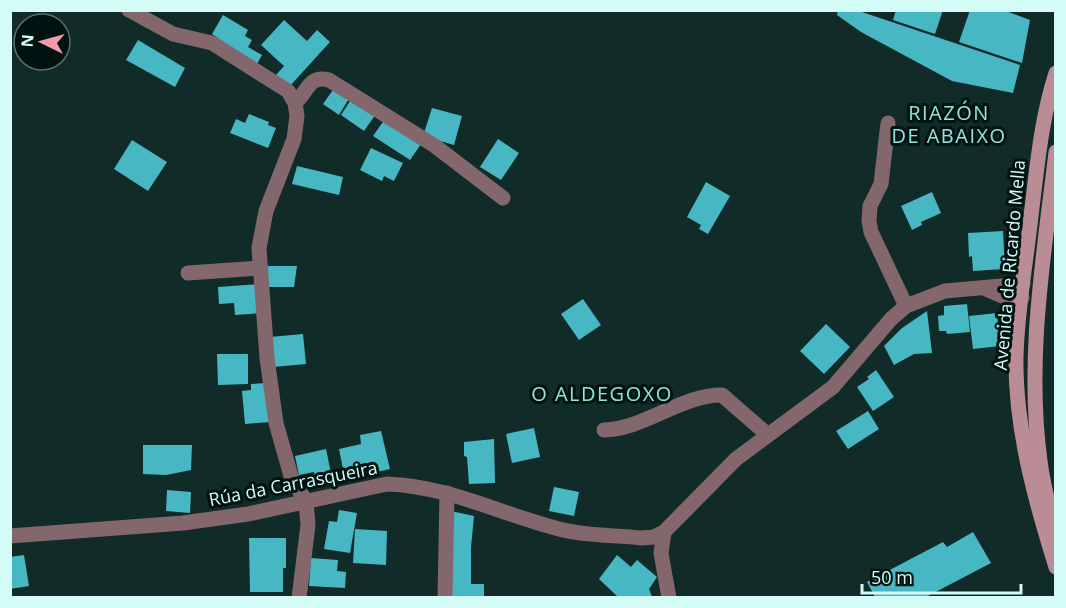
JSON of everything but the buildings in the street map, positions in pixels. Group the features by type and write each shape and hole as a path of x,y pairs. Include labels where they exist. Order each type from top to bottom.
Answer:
{"main road":[{"name":"Avenida de Ricardo Mella","path":"1056,73 1048,95 1038,162 1016,357 1023,434 1032,482 1056,567"},
{"name":"Avenida de Ricardo Mella","path":"1056,152 1035,341 1036,418 1045,492 1056,532"},
{"path":"1036,418 1027,374 1025,291 1041,214 1053,177"}],"street":[{"path":"129,10 173,34 212,43 288,91 295,103 297,116 294,139 266,211 259,248 267,358 276,423 291,476 306,502 308,525 298,597"},
{"path":"295,103 302,97 312,81 320,78 328,80 435,146 503,198"},
{"path":"888,123 881,184 870,206 869,221 906,306"},
{"path":"188,273 260,268"},
{"path":"669,597 661,553 664,532 736,459 834,387 891,319 906,306 945,291 986,289 1025,291"},
{"path":"604,430 621,430 691,401 710,395 722,395 768,435"},
{"name":"Rúa da Carrasqueira","path":"10,536 183,522 248,514 387,484 409,485 447,493 560,530 641,538 654,537 664,532"},
{"path":"445,597 447,493"}],"district":[{"name":"RIAZÓN DE ABAIXO","path":"949,124"},
{"name":"O ALDEGOXO","path":"602,393"}]}
